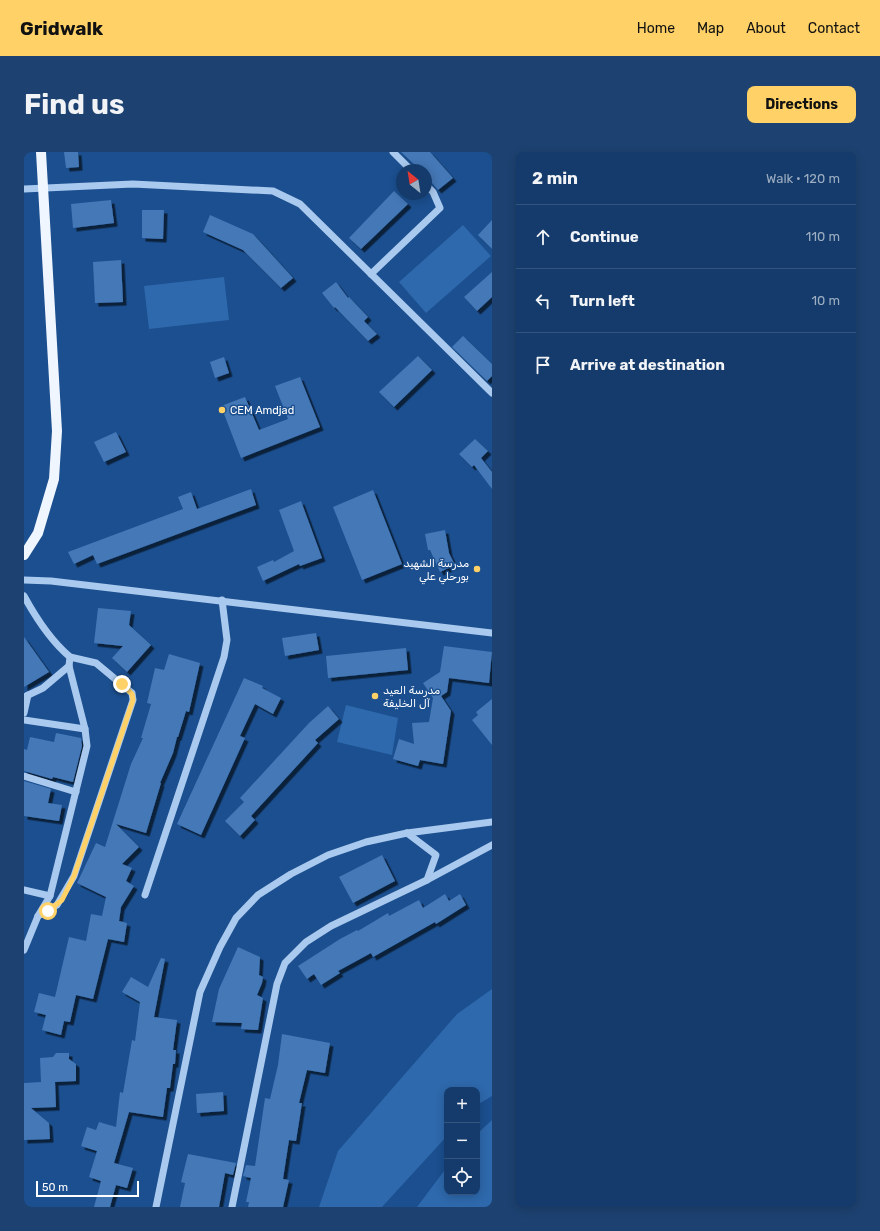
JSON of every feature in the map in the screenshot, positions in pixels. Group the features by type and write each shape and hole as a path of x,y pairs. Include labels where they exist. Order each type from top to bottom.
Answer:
{"main road":[{"path":"24,555 38,533 50,495 54,479 56,438 41,152"}],"street":[{"path":"393,152 405,164"},
{"path":"24,189 42,186 133,184 273,191 300,204 492,393"},
{"path":"371,274 440,208 432,191"},
{"path":"24,580 51,581 222,600 492,633"},
{"path":"24,596 37,618 59,648 70,657 96,663 132,694 133,700 74,876 57,905 38,916"},
{"path":"145,896 224,657 227,640 222,600"},
{"path":"24,950 38,916 50,896 86,746 85,729 69,666 70,657"},
{"path":"24,713 26,696 43,688 69,666"},
{"path":"24,720 85,729"},
{"path":"24,776 76,792"},
{"path":"156,1207 200,992 220,947 236,918 258,895 291,874 328,855 366,842 407,833 492,822"},
{"path":"407,833 436,855 428,880"},
{"path":"232,1207 277,984 285,963 306,942 331,926 428,880 492,845"},
{"path":"24,890 50,896"}],"shaded area":[{"path":"463,225 491,256 426,313 399,282"},
{"path":"224,277 229,320 149,329 144,286"},
{"path":"346,705 398,718 392,755 337,742"},
{"path":"492,989 492,1096 480,1103 480,1087 444,1087 444,1139 382,1207 319,1207 338,1151 457,1014"},
{"path":"492,1120 492,1207 417,1207 444,1171 444,1195 480,1195 480,1131"}],"building":[{"path":"64,152 78,152 79,167 66,168"},
{"path":"401,152 430,152 453,178 438,190 432,183 432,164 414,164"},
{"path":"394,191 396,193 396,200 404,200 408,204 361,249 349,238"},
{"path":"111,200 114,223 73,228 71,204"},
{"path":"142,210 164,210 163,239 142,238"},
{"path":"210,215 253,234 293,278 281,288 243,250 203,232"},
{"path":"492,220 492,249 478,235"},
{"path":"121,260 123,302 95,303 93,262"},
{"path":"492,272 492,297 477,311 464,297"},
{"path":"336,282 348,298 349,297 368,317 364,321 377,334 368,341 335,307 334,308 322,293"},
{"path":"463,336 492,364 492,376 487,381 452,347"},
{"path":"418,356 432,370 394,407 379,392"},
{"path":"224,357 229,373 215,378 210,362"},
{"path":"300,377 320,427 241,458 221,406 245,397 259,430 288,419 275,386"},
{"path":"116,432 126,452 104,462 94,442"},
{"path":"475,439 488,451 481,458 492,472 492,489 474,465 472,467 459,454"},
{"path":"251,489 256,505 97,564 93,555 74,564 68,552 183,509 178,497 191,492 197,509"},
{"path":"373,490 402,564 362,580 333,507"},
{"path":"301,501 322,558 300,566 299,564 263,581 257,567 273,560 274,562 294,551 279,510"},
{"path":"445,530 449,553 455,565 440,572 430,550 428,550 425,534"},
{"path":"98,608 131,611 129,625 151,645 127,672 112,658 123,646 94,643"},
{"path":"316,633 319,650 285,656 282,638"},
{"path":"24,637 49,672 24,687"},
{"path":"444,646 492,652 489,683 449,678 447,692 441,696 451,711 443,764 420,760 418,766 393,759 399,739 414,744 412,723 429,722 433,698 423,683 440,672"},
{"path":"406,648 408,670 328,678 326,656"},
{"path":"169,654 200,663 189,712 186,711 173,753 160,783 146,833 116,824 139,847 122,864 132,868 126,881 134,886 121,907 119,921 127,923 124,942 108,939 93,999 76,995 70,1022 64,1021 61,1035 42,1030 46,1015 34,1012 39,993 55,997 69,937 86,941 91,914 102,916 106,897 77,883 96,843 105,847 131,764 143,738 141,738 151,704 147,703 155,668 164,670"},
{"path":"244,678 263,686 262,688 281,698 273,714 255,704 240,736 245,738 201,835 177,824"},
{"path":"492,699 492,745 472,720 478,715 476,712"},
{"path":"328,706 339,719 315,740 318,743 251,816 255,820 240,836 225,821 244,802 240,798 309,723"},
{"path":"56,733 81,738 82,746 73,782 53,777 52,779 24,771 24,749 27,750 30,737 54,742"},
{"path":"24,781 51,789 48,803 62,805 59,821 24,816"},
{"path":"382,855 395,881 353,903 339,877"},
{"path":"445,894 449,901 460,894 466,905 436,924 435,922 373,957 371,953 338,971 340,973 321,985 314,974 307,979 298,966 340,939 357,930 358,931 388,913 389,916 419,900 423,908"},
{"path":"238,947 260,957 259,975 263,977 257,995 263,998 258,1030 241,1029 242,1023 212,1022 219,989"},
{"path":"161,958 165,959 154,1017 177,1020 173,1050 176,1050 175,1064 173,1064 170,1088 167,1088 163,1117 129,1112 114,1163 133,1168 127,1188 116,1185 110,1207 94,1207 101,1181 89,1177 97,1151 81,1146 87,1127 96,1130 99,1122 116,1127 120,1092 123,1093 132,1040 135,1041 140,1002 122,992 131,977 148,987"},
{"path":"282,1034 330,1043 325,1073 307,1070 299,1103 302,1103 296,1141 289,1140 283,1179 289,1180 283,1207 248,1207 249,1202 246,1202 251,1178 243,1176 246,1165 255,1166 265,1098 270,1099 278,1065"},
{"path":"56,1053 69,1053 69,1059 76,1064 76,1081 55,1082 56,1107 31,1108 49,1123 50,1139 24,1140 24,1083 41,1082 40,1058 53,1057"},
{"path":"223,1092 224,1111 197,1113 196,1094"},
{"path":"188,1154 236,1163 233,1175 225,1173 219,1207 180,1207 185,1183 181,1182"}],"place":[{"name":"CEM Amdjad","path":"222,410"},
{"name":"مدرسة الشهيد بورحلي علي","path":"477,569"},
{"name":"مدرسة العيد آل الخليفة","path":"375,696"}],"route":[{"path":"48,911 62,900 74,876 133,700 132,694 122,684"}]}
